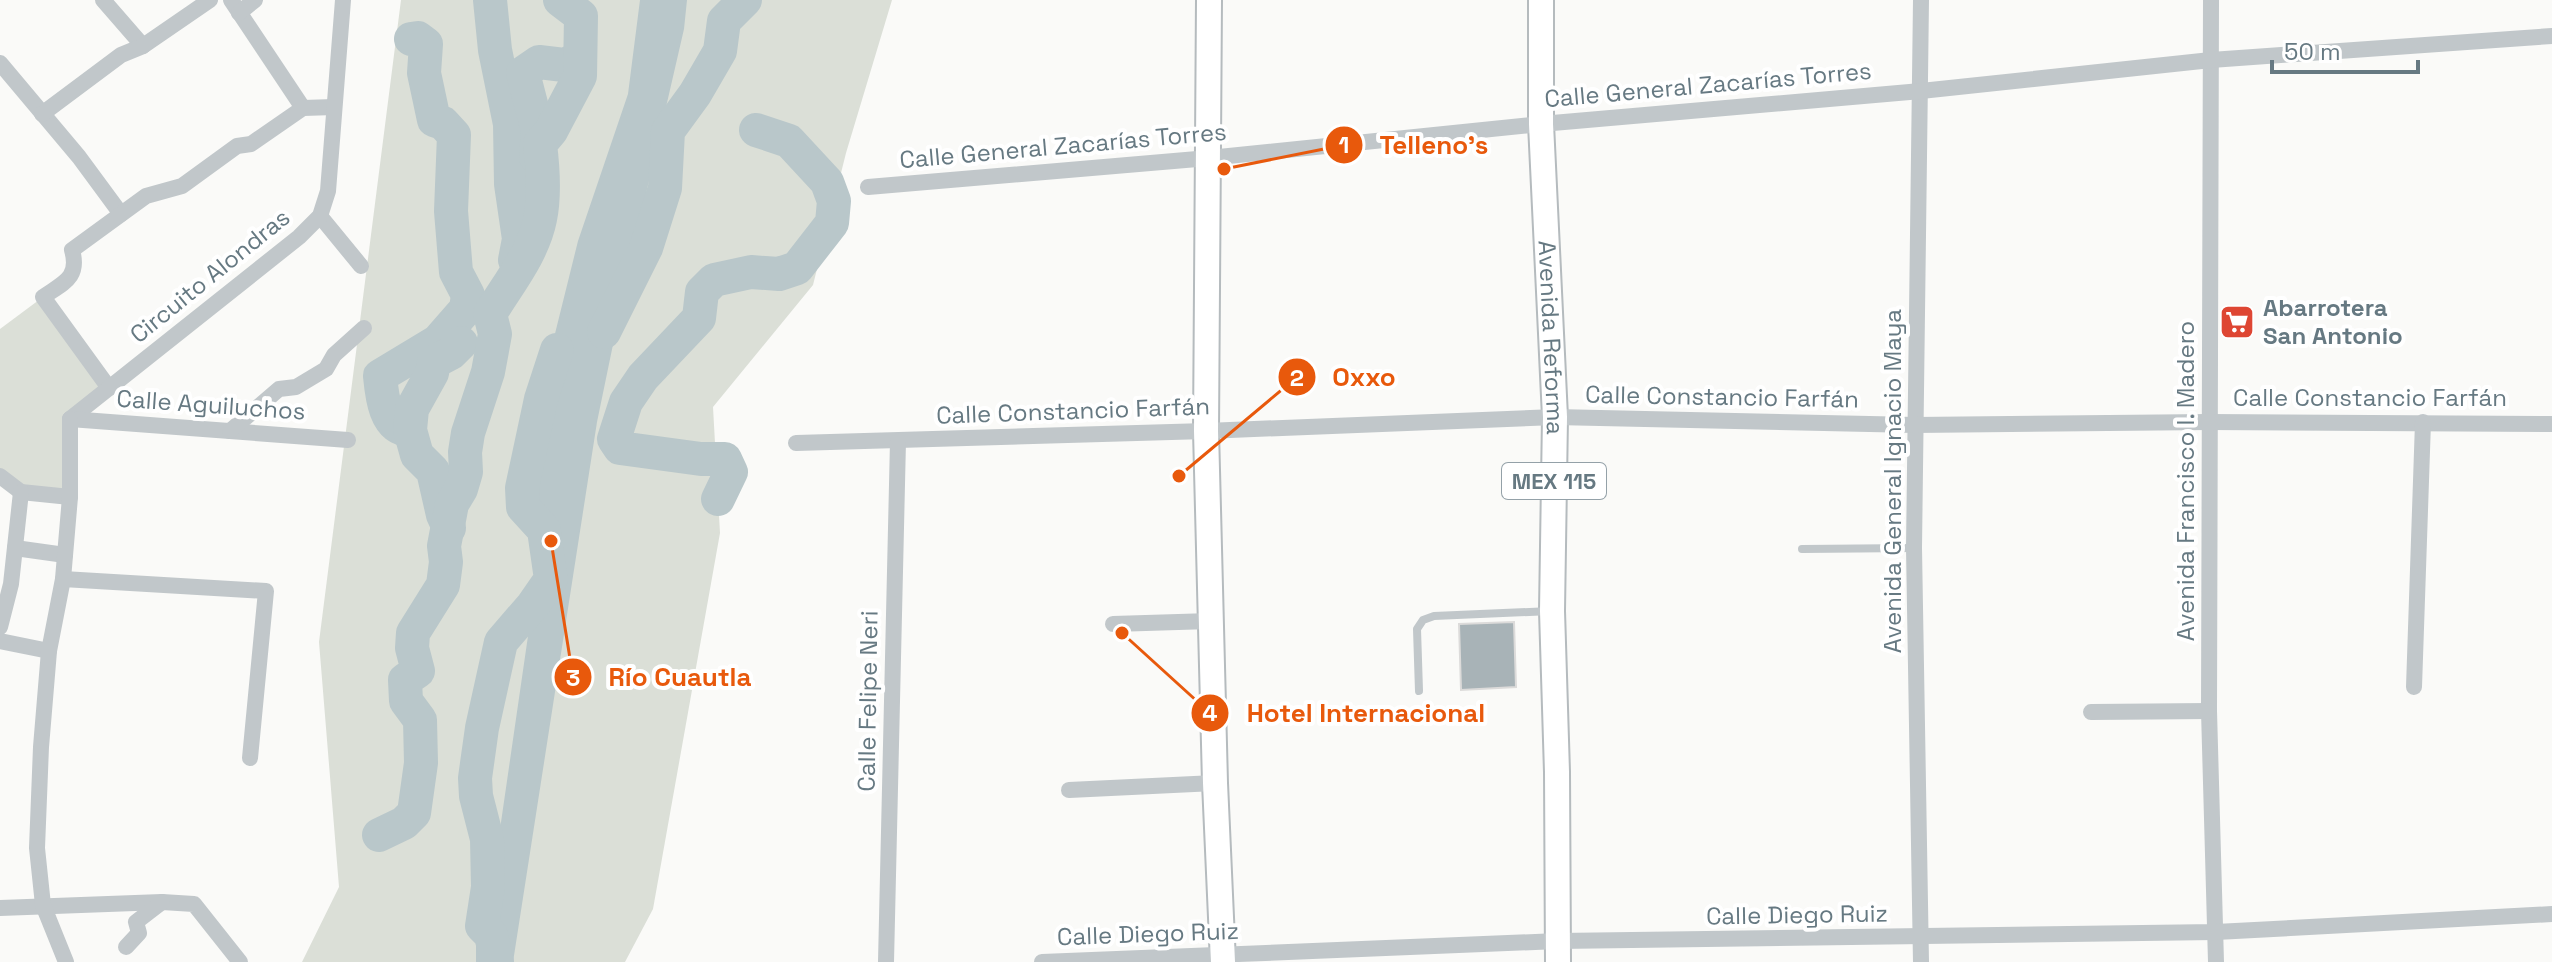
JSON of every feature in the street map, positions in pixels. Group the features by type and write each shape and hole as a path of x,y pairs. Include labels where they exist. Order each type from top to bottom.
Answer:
{"main road":[{"path":"1209,0 1206,431 1223,958"},
{"name":"Avenida Reforma","path":"1541,0 1541,124 1555,417 1552,611 1558,951"}],"street":[{"path":"103,0 143,46"},
{"path":"42,114 121,55 143,46 210,0"},
{"path":"255,0 235,7 303,108"},
{"name":"Circuito Alondras","path":"70,419 299,237 320,216 328,191 343,0"},
{"name":"Avenida General Ignacio Maya","path":"1921,0 1914,548 1921,962"},
{"name":"Avenida Francisco I. Madero","path":"2211,0 2209,711 2216,962"},
{"name":"Calle General Zacarías Torres","path":"868,187 1921,91 2211,60 2552,36"},
{"path":"0,63 79,157 121,214"},
{"path":"109,388 43,297 71,276 76,263 72,250 146,196 182,186 237,146 251,144 303,108 334,107"},
{"path":"320,216 361,266"},
{"path":"230,431 279,389 296,387 326,369 334,355 364,328"},
{"name":"Calle Constancio Farfán","path":"796,443 1555,417 1915,425 2209,422 2552,424"},
{"path":"66,962 43,905 37,848 49,651 63,579 70,497 70,419"},
{"name":"Calle Aguiluchos","path":"70,419 348,440"},
{"path":"2414,687 2423,422"},
{"name":"Calle Felipe Neri","path":"886,962 898,441"},
{"path":"0,476 21,492 70,497"},
{"path":"0,627 6,577 15,548 21,492"},
{"path":"15,548 65,555"},
{"path":"63,579 266,591 250,758"},
{"path":"1113,624 1211,621"},
{"path":"0,641 49,651"},
{"path":"2091,712 2209,711"},
{"path":"1069,790 1215,783"},
{"path":"126,947 139,933 136,922 162,902"},
{"path":"0,908 162,902 194,904 240,962"},
{"name":"Calle Diego Ruiz","path":"1042,962 1558,951 1921,937 2216,932 2552,914"}],"lane":[{"path":"1802,549 1914,548"},
{"path":"1419,691 1417,629 1423,620 1434,616 1552,611"}],"shaded area":[{"path":"401,0 892,0 846,153 813,285 713,407 720,533 653,909 625,962 302,962 339,887 319,642"},
{"path":"640,0 687,0 684,29 597,422 513,962 476,962 476,947 498,843 538,567 536,511 544,378 578,241 628,94"},
{"path":"43,297 109,388 70,419 70,497 21,492 0,476 0,329"}],"building":[{"path":"1514,622 1516,687 1461,690 1459,624"}],"waterway":[{"path":"490,0 495,50 510,124 511,184 519,239 515,260"},
{"path":"379,835 404,823 414,813 421,763 420,720 406,701 405,680 418,671 412,648 413,633 443,585 446,562 444,546 452,504 466,472 468,433 488,372 495,334 490,314 526,257 537,232 543,201 540,144 551,131 580,76 581,16 560,0"},
{"path":"604,332 646,248 665,188 668,131 695,94 720,51 724,21 745,0"},
{"path":"410,430 395,424 390,418 380,376 438,341 466,309 468,295 456,272 451,211 454,135 443,123 434,120 424,73 426,44 418,38 411,39"},
{"path":"536,157 538,131 523,73 539,62 564,65 580,58"},
{"path":"718,499 731,472 725,459 701,459 620,448 614,439 626,402 643,377 699,318 702,292 714,280 751,272 779,274 797,268 832,223 834,201 827,182 789,141 756,130"},
{"path":"449,528 433,471 417,455 410,430 412,409 432,373 434,362 451,353 461,343"},
{"path":"497,962 491,935 482,926 488,887 487,839 476,796 475,778 482,728 501,642 551,579 544,530 523,507 522,488 541,399 557,350"}],"place":[{"name":"Telleno's","path":"1224,169"},
{"name":"Abarrotera San Antonio","path":"2237,322"},
{"name":"Oxxo","path":"1179,476"},
{"name":"Río Cuautla","path":"551,541"},
{"name":"Hotel Internacional","path":"1122,633"}]}
